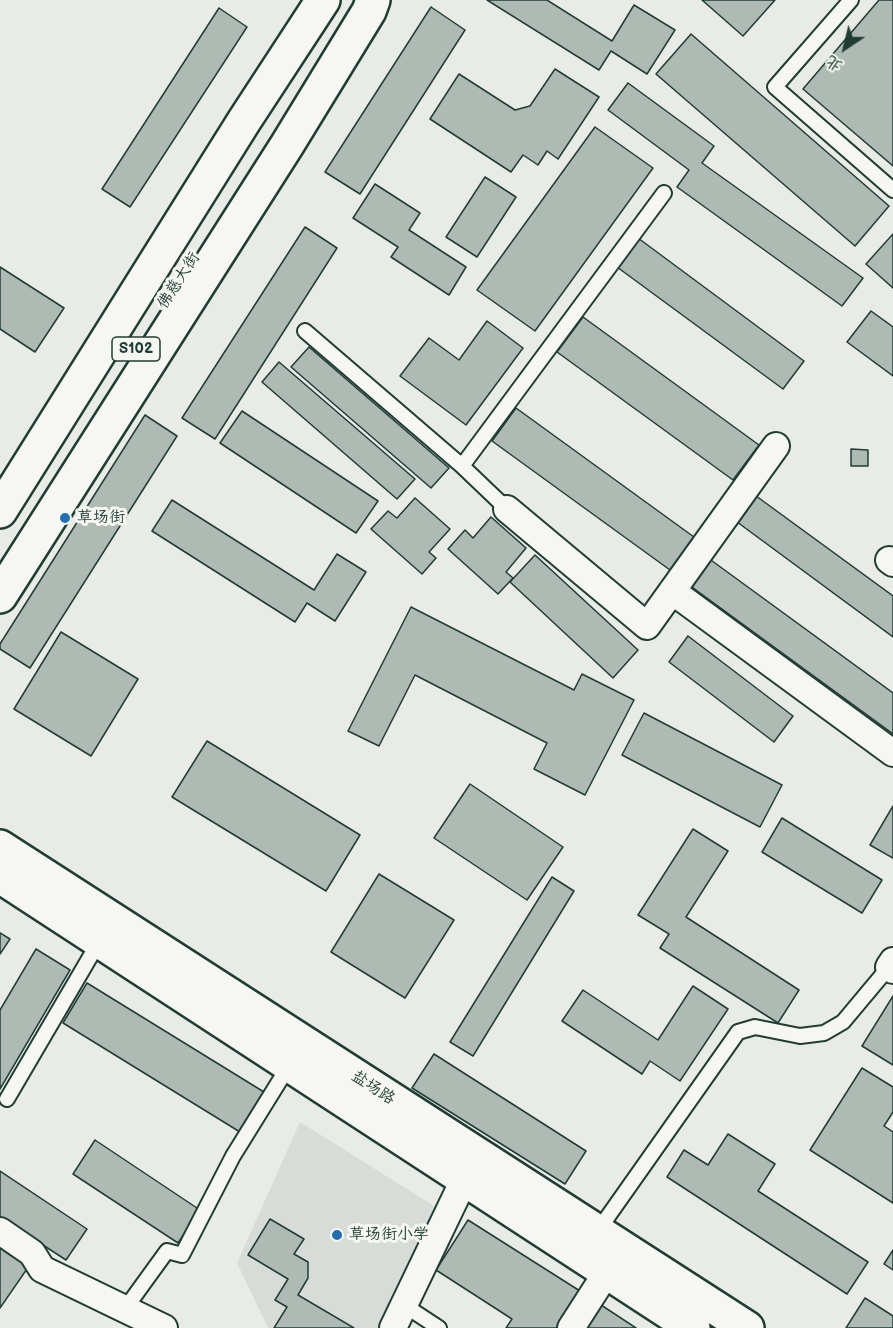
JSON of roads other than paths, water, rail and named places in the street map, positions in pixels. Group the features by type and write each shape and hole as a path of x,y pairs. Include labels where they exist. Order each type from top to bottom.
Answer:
{"main road":[{"path":"0,469 305,0"},
{"name":"佛慈大街","path":"0,562 258,129 323,0"},
{"name":"佛慈大街","path":"0,511 258,129 358,0"},
{"path":"0,596 287,145 369,11 373,0"},
{"name":"盐场路","path":"0,847 747,1328"},
{"name":"盐场路","path":"0,876 693,1328"}],"street":[{"path":"507,509 647,627 776,446"},
{"path":"672,591 893,753"},
{"path":"399,1317 465,1178"},
{"path":"0,1231 32,1253 42,1269 164,1328"},
{"path":"571,1328 607,1272"}],"lane":[{"path":"851,0 775,87 893,190"},
{"path":"462,466 664,193"},
{"path":"305,331 462,466 507,509"},
{"path":"7,1099 100,940"},
{"path":"597,1232 738,1032 755,1027 800,1036 824,1033 843,1022 892,966"},
{"path":"125,1309 167,1251 182,1255 233,1156 290,1064"},
{"path":"399,1317 439,1328"}],"place":[{"name":"草场街","path":"65,518"},
{"name":"草场街小学","path":"337,1235"}]}
